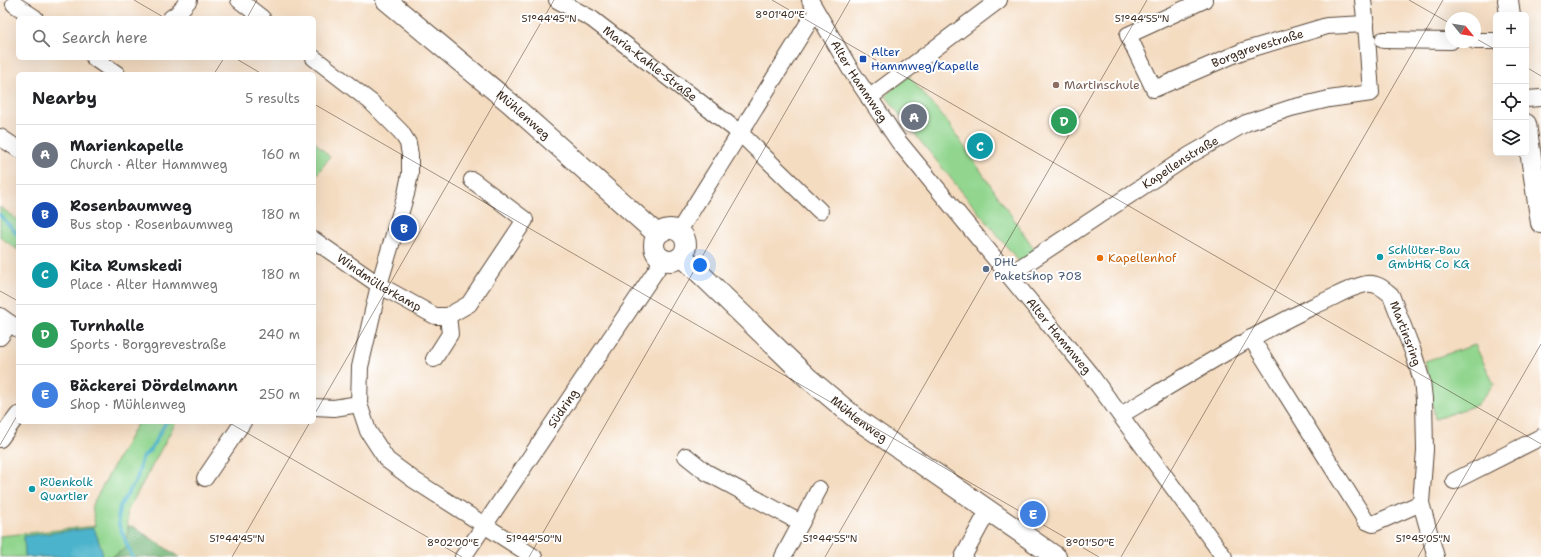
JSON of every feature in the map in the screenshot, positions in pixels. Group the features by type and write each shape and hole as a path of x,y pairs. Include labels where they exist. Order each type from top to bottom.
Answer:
{"main road":[{"name":"Mühlenweg","path":"386,0 510,103 657,234 653,243 655,253 672,258 858,420 1056,557"},
{"path":"1508,0 1510,12"},
{"path":"1529,144 1541,223"},
{"path":"657,234 662,230 668,229 679,231 685,238 686,248 672,258"}],"street":[{"path":"174,16 189,0"},
{"path":"238,0 259,16"},
{"name":"Maria-Kahle-Straße","path":"556,0 592,19 740,132 820,211"},
{"name":"Alter Hammweg","path":"810,0 869,98 899,142 1009,275 1121,415 1224,557"},
{"path":"869,98 999,0"},
{"name":"Borggrevestraße","path":"1204,0 1128,34 1154,89 1243,51 1327,26 1366,24"},
{"path":"1363,0 1366,24"},
{"path":"14,4 32,16"},
{"path":"679,231 809,22 818,15"},
{"name":"Kapellenstraße","path":"1009,275 1190,155 1246,123 1291,108 1329,99 1371,93 1366,24"},
{"path":"1383,40 1445,41"},
{"path":"1481,41 1493,41"},
{"path":"316,60 371,102 401,132 408,143 410,155 410,174 406,194 380,285 360,368 359,404 368,431 387,460 414,480 534,557"},
{"path":"101,64 114,72"},
{"path":"1529,99 1541,98"},
{"path":"0,137 16,148"},
{"path":"434,359 450,334 448,316 469,304 525,220 472,180"},
{"name":"Windmüllerkamp","path":"316,241 380,285 435,316 448,316"},
{"name":"Südring","path":"462,557 672,258"},
{"name":"Martinsring","path":"1121,415 1251,338 1302,312 1367,284 1376,285 1385,289 1391,294 1413,352 1422,381 1424,399 1425,450 1421,503 1436,557"},
{"path":"0,337 9,323"},
{"path":"1251,338 1366,521 1373,524 1421,503"},
{"path":"316,407 334,408 359,404"},
{"path":"0,439 16,418"},
{"path":"205,478 242,424"},
{"path":"1454,481 1541,437"},
{"path":"686,456 706,472 801,523"},
{"path":"783,557 819,489"},
{"path":"963,557 988,511"}],"green space":[{"path":"909,76 948,123 1037,253 1021,264 908,126 886,96"},
{"path":"316,143 330,157 316,175"},
{"path":"0,207 16,219 16,249 0,237"},
{"path":"1475,345 1494,384 1477,405 1435,419 1425,361"},
{"path":"137,424 175,424 127,512 128,526 126,548 112,557 0,557 0,536 95,526 92,505"},
{"path":"128,526 134,527 179,557 112,557 126,548"}],"water":[{"path":"94,528 103,553 101,557 25,557 24,536"}],"waterway":[{"path":"0,215 16,233"},
{"path":"132,557 119,525 118,515 120,506 137,479 142,458 151,449 165,424"}],"place":[{"name":"Alter Hammweg/Kapelle","path":"863,59"},
{"name":"Martinschule","path":"1056,85"},
{"name":"Marienkapelle","path":"914,117"},
{"name":"Turnhalle","path":"1064,121"},
{"name":"Kita Rumskedi","path":"980,146"},
{"name":"Rosenbaumweg","path":"404,228"},
{"name":"Schlüter-Bau GmbH& Co KG","path":"1380,257"},
{"name":"Kapellenhof","path":"1100,258"},
{"name":"DHL Paketshop 708","path":"986,269"},
{"name":"Rüenkolk Quartier","path":"32,489"},
{"name":"Bäckerei Dördelmann","path":"1033,514"}]}
